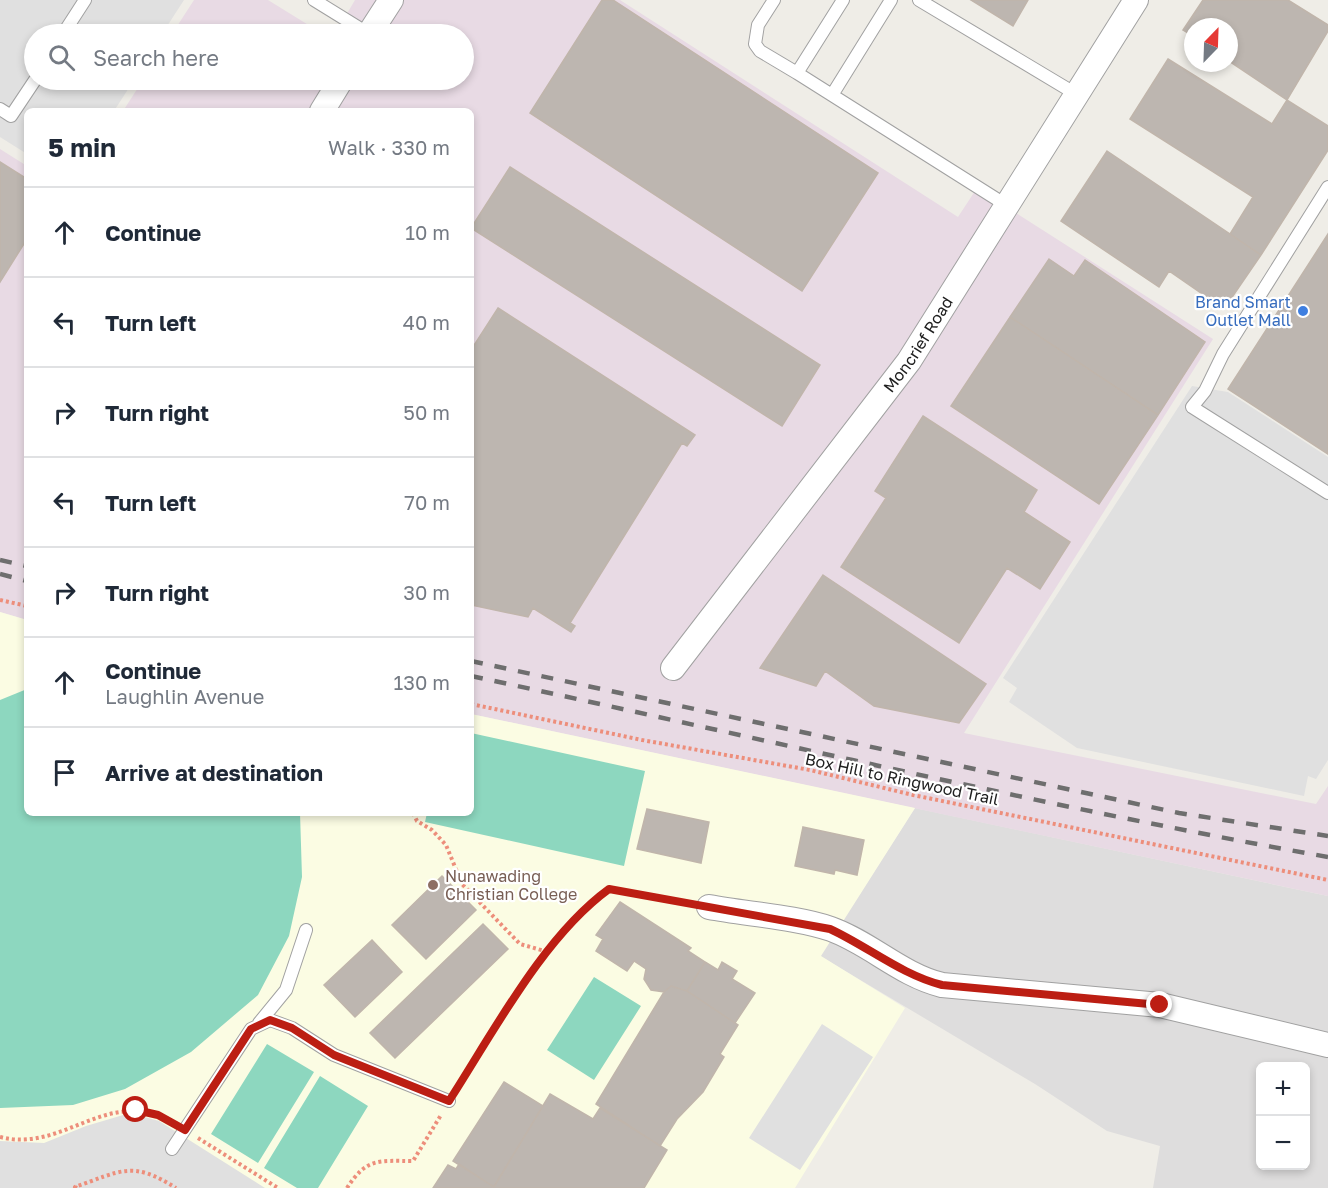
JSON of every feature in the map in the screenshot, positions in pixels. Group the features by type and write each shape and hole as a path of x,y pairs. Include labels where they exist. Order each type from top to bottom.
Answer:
{"street":[{"path":"375,24 391,0"},
{"name":"Moncrief Road","path":"673,668 909,361 1136,0"},
{"path":"324,108 335,90"},
{"path":"709,908 830,929 860,942 927,981 942,985 1160,1005 1328,1045"}],"lane":[{"path":"69,24 85,0"},
{"path":"314,0 353,24"},
{"path":"774,0 758,25 755,44 760,51 1006,205"},
{"path":"797,74 843,0"},
{"path":"832,95 891,0"},
{"path":"919,0 1076,94"},
{"path":"0,109 11,116 28,90"},
{"path":"1328,187 1223,354 1205,391 1192,407 1328,493"},
{"path":"172,1149 251,1029 258,1024 286,990 306,930"},
{"path":"258,1024 270,1020 280,1022 334,1055 449,1101"}],"path":[{"path":"0,600 24,605"},
{"name":"Box Hill to Ringwood Trail","path":"474,705 642,740 810,770 913,795 1328,880"},
{"path":"414,816 417,821 432,830 446,844 462,884 520,944 548,952"},
{"path":"347,1188 359,1169 367,1165 383,1161 413,1161 449,1101 548,952 592,901 609,889 709,908"},
{"path":"0,1137 19,1140 47,1137 98,1115 123,1110 158,1115 278,1188"},
{"path":"77,1188 75,1187 129,1169 150,1173 176,1188"}],"shaded area":[{"path":"0,0 184,0 168,24 24,24 24,90 128,90 116,108 24,108 24,152 0,137"},
{"path":"194,0 268,0 307,24 178,24"},
{"path":"355,0 620,0 958,217 977,188 1213,339 964,733 1316,804 1328,786 1328,896 474,715 474,108 125,108 137,90 474,90 474,24 341,24"},
{"path":"0,149 24,164 24,619 0,612"},
{"path":"1192,386 1228,392 1328,457 1328,760 1316,779 1308,776 1304,796 1077,748 1009,702 1017,688 1003,678"},
{"name":"Nunawading Christian College","path":"0,612 24,619 24,816 474,816 474,715 915,808 821,956 905,1008 795,1188 0,1188"},
{"path":"915,808 1328,896 1328,1188 1153,1188 1160,1146 1107,1131 1035,1084 820,956"},
{"path":"822,1024 873,1057 800,1170 749,1138"},
{"path":"130,1113 159,1121 265,1188 0,1188 0,1141 44,1143 86,1126"}],"green space":[{"path":"24,690 24,816 300,816 302,877 289,936 258,995 191,1052 125,1089 73,1105 0,1108 0,700"},
{"path":"474,734 645,771 624,866 425,822 426,816 474,816"},
{"path":"594,977 641,1006 594,1080 547,1050"},
{"path":"267,1044 314,1072 258,1163 211,1134"},
{"path":"320,1076 368,1106 318,1188 297,1188 264,1168"}],"building":[{"path":"602,0 613,0 878,173 802,291 530,113"},
{"path":"971,0 1028,0 1013,26"},
{"path":"1203,0 1288,0 1328,25 1328,31 1287,100 1238,67 1238,18 1191,18"},
{"path":"1168,59 1184,69 1184,72 1189,72 1272,124 1287,100 1328,126 1328,150 1261,255 1230,234 1253,197 1130,119"},
{"path":"1107,151 1261,255 1224,309 1169,271 1159,287 1061,221"},
{"path":"0,162 24,177 24,244 0,282"},
{"path":"510,167 820,365 782,426 474,230 474,223"},
{"name":"Brand Smart Outlet Mall","path":"1328,234 1328,454 1228,389"},
{"path":"1049,259 1074,276 1085,260 1205,342 1158,415 1010,317"},
{"path":"498,308 695,435 687,446 682,443 570,623 575,626 571,632 533,608 528,617 474,606 474,345"},
{"path":"1010,317 1158,415 1099,504 951,406"},
{"path":"923,416 1037,490 1024,512 1070,542 1040,589 1007,568 959,643 841,567 886,498 875,491"},
{"path":"823,575 986,684 959,723 874,706 825,671 816,686 760,668"},
{"path":"647,809 709,822 701,863 637,849"},
{"path":"803,827 864,840 857,875 835,870 834,874 795,866"},
{"path":"442,876 476,910 426,959 392,925"},
{"path":"620,902 691,948 688,951 705,962 687,991 671,986 664,992 651,990 644,979 646,969 634,961 627,971 596,951 603,939 596,935"},
{"path":"483,924 508,949 395,1058 370,1033"},
{"path":"372,940 402,972 355,1017 324,985"},
{"path":"705,962 718,970 722,962 737,971 732,979 755,993 735,1023 687,991"},
{"path":"671,986 687,991 738,1025 720,1054 724,1057 703,1092 677,1119 660,1146 596,1104 664,992"},
{"path":"504,1082 543,1106 494,1187 453,1161"},
{"path":"550,1094 593,1119 600,1108 667,1150 644,1188 493,1188"},
{"path":"459,1164 494,1187 433,1188 448,1165 456,1169"}],"railway":[{"path":"0,560 24,565"},
{"path":"0,574 24,580"},
{"path":"474,662 1179,813 1328,836"},
{"path":"474,677 1113,816 1328,857"}],"place":[{"name":"Brand Smart Outlet Mall","path":"1303,311"},
{"name":"Nunawading Christian College","path":"433,885"}],"route":[{"path":"136,1110 158,1115 185,1130 251,1029 270,1020 292,1028 334,1055 449,1101 540,961 592,901 609,889 830,929 860,942 927,981 942,985 1019,994 1160,1005"}]}
